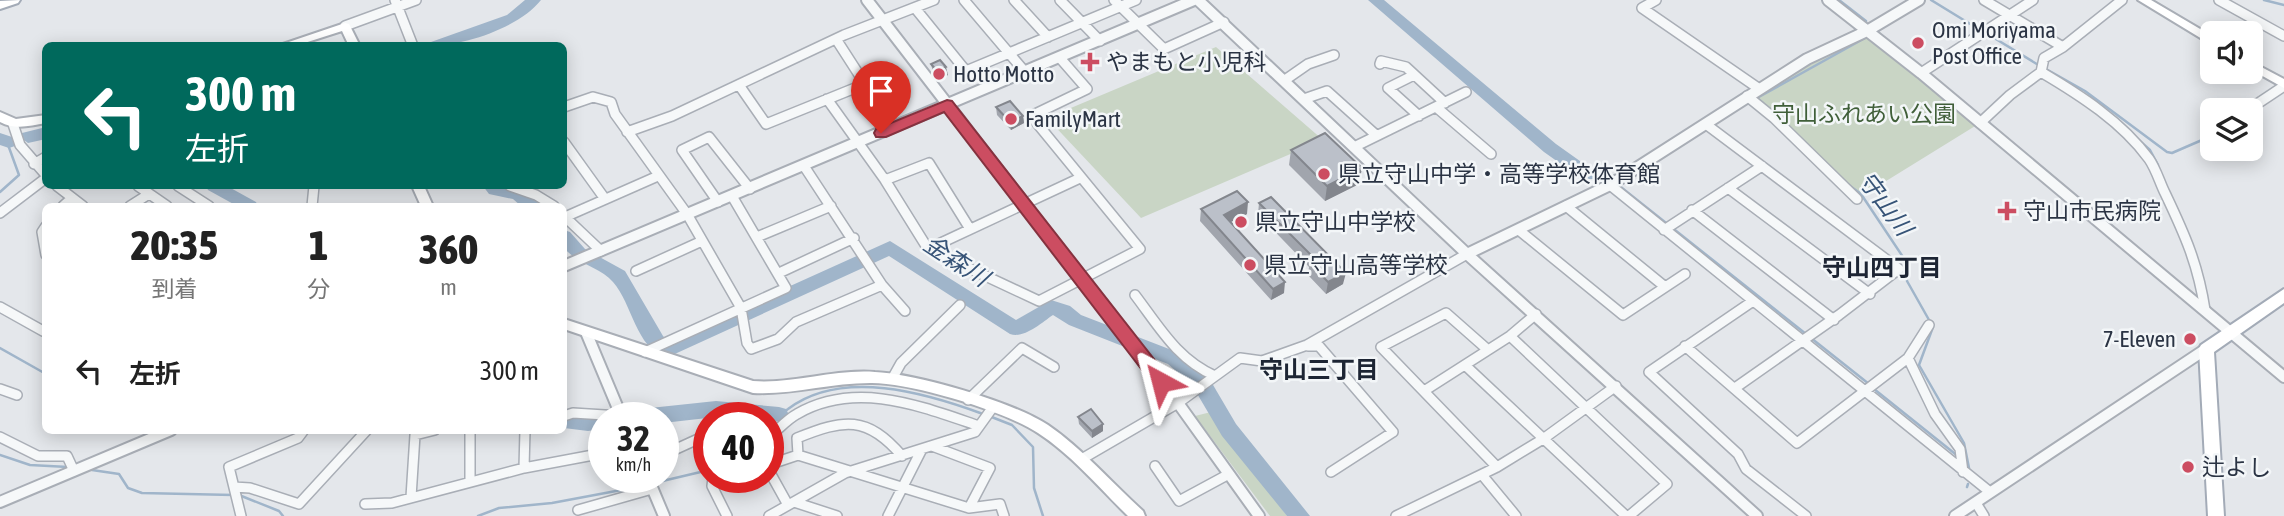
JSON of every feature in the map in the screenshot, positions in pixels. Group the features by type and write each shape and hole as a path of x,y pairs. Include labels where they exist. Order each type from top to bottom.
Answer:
{"main road":[{"path":"0,5 14,0"},
{"path":"2146,0 2200,34"},
{"path":"295,42 345,26 353,42"},
{"path":"2263,72 2284,85"},
{"path":"5,122 42,119"},
{"path":"2216,516 2206,349 2284,295"},
{"path":"567,325 735,383 765,389 857,377 892,379 993,407 1042,427 1138,516"}],"street":[{"path":"345,26 396,3 416,0"},
{"path":"867,0 1178,403 1259,516"},
{"path":"627,132 671,116 836,39 934,0"},
{"path":"964,0 1025,72"},
{"path":"1014,0 1048,37"},
{"path":"1060,0 1100,41"},
{"path":"1114,0 1164,49 1224,23"},
{"path":"915,8 966,71 1136,0"},
{"path":"567,265 1196,0 1224,23 1467,254 1757,516"},
{"path":"1656,0 1642,8 1758,88"},
{"path":"1828,0 1921,73 2284,377"},
{"path":"1080,460 1178,403 1240,358 1262,361 1307,345 1467,254 1609,186 1707,125 1758,88 1807,59 1867,31 1919,0"},
{"path":"1984,0 2063,47"},
{"path":"1921,73 2033,0"},
{"path":"1980,123 2041,72 2044,58 2063,47 2122,0"},
{"path":"2219,0 2284,36"},
{"path":"396,3 411,42"},
{"path":"739,85 766,124 865,84 836,39"},
{"path":"1284,80 1308,64 1334,55"},
{"path":"827,99 886,180 928,249 1039,300 1140,249 1031,116 1087,89 1060,58"},
{"path":"1380,64 1381,61 1406,67 1440,105 1491,154"},
{"path":"2041,72 2080,95 2111,120 2150,160 2192,251 2199,273 2205,310"},
{"path":"1414,75 1388,88 1419,116"},
{"path":"2263,100 2284,85"},
{"path":"1304,99 1327,91 1376,135"},
{"path":"1354,147 1466,92"},
{"path":"567,106 592,96 604,97 611,102 615,114 627,132 687,214 741,308 747,343 751,348 761,347 778,339 796,322 883,285"},
{"path":"1747,96 1774,118 1857,199"},
{"path":"5,122 42,172"},
{"path":"1707,125 1899,269 1870,294 1800,340 1735,388"},
{"path":"718,202 682,150 709,137 750,188"},
{"path":"567,146 605,199"},
{"path":"34,164 42,159"},
{"path":"886,180 929,163 970,229"},
{"path":"804,166 883,285 905,311"},
{"path":"1664,230 1762,166"},
{"path":"567,215 658,176"},
{"path":"928,249 1080,178"},
{"path":"0,214 42,179"},
{"path":"1609,186 1990,492"},
{"path":"1728,188 1870,294"},
{"path":"61,189 79,203"},
{"path":"142,189 162,203"},
{"path":"183,189 204,203"},
{"path":"519,189 549,203"},
{"path":"135,203 149,194"},
{"path":"645,352 786,288 732,196"},
{"path":"66,203 72,198"},
{"path":"757,237 831,206"},
{"path":"1566,206 1664,286"},
{"path":"1692,210 1834,320"},
{"path":"567,219 601,251"},
{"path":"1520,230 1623,316 1685,274"},
{"path":"779,273 854,238"},
{"path":"636,271 702,241"},
{"path":"1135,295 1185,359 1214,376"},
{"path":"1752,301 1649,372 1738,454 1746,469 1806,516"},
{"path":"892,379 901,363 960,305"},
{"path":"0,307 42,330"},
{"path":"1488,350 1447,313 1381,347 1497,467"},
{"path":"1424,391 1510,336 1536,314"},
{"path":"1685,346 1797,443 1908,358 1928,325"},
{"path":"586,332 616,402"},
{"path":"1466,366 1627,516 1667,484 1510,336"},
{"path":"1307,345 1319,346 1393,432 1331,472"},
{"path":"968,400 1022,348 1054,367"},
{"path":"1955,516 2206,349"},
{"path":"1908,358 1935,414 1960,449 1964,472"},
{"path":"1396,516 1483,476 1543,439 1616,386"},
{"path":"0,389 17,395"},
{"path":"784,425 798,413 826,401 864,395 923,407 979,426"},
{"path":"769,516 848,472 975,432 993,407"},
{"path":"567,415 588,414"},
{"path":"798,455 797,438 832,423 866,425 888,438 902,456"},
{"path":"0,502 162,434"},
{"path":"241,516 229,467 298,438 301,434"},
{"path":"235,494 250,488 299,504 363,434"},
{"path":"411,497 415,435 419,434"},
{"path":"470,434 470,482"},
{"path":"524,468 525,434"},
{"path":"0,438 37,456 67,456 74,471"},
{"path":"888,516 901,487 927,447"},
{"path":"927,447 990,468 969,509"},
{"path":"784,461 798,455 969,509 1000,504 1004,516"},
{"path":"365,504 392,503 524,468 588,456"},
{"path":"1155,466 1179,501 1229,474"},
{"path":"1483,476 1516,516"},
{"path":"784,492 791,503 836,516"},
{"path":"578,510 623,493"},
{"path":"654,493 664,516"},
{"path":"716,493 727,516"},
{"path":"1976,503 1984,516"}],"green space":[{"name":"守山ふれあい公園","path":"1867,31 1980,123 1857,199 1747,96"},
{"path":"1216,47 1323,140 1141,218 1047,118"},
{"path":"1211,412 1287,516 1270,516 1195,416"}],"building":[{"path":"940,60 946,67 937,71 931,64"},
{"path":"1010,101 1023,116 1010,122 996,107"},
{"path":"1325,133 1362,168 1327,186 1291,150"},
{"path":"1237,191 1248,202 1224,215 1285,282 1273,289 1201,209"},
{"path":"1271,197 1346,273 1328,282 1310,263 1316,260 1259,203"},
{"path":"1091,409 1103,424 1092,431 1078,417"}],"waterway":[{"name":"金森川","path":"447,42 512,18 534,0"},
{"path":"1375,0 1550,148 1588,175"},
{"name":"守山川","path":"1839,0 1866,21"},
{"name":"守山川","path":"1931,0 1980,30"},
{"path":"2264,0 2284,5"},
{"name":"守山川","path":"1986,33 2040,66"},
{"name":"守山川","path":"1763,103 1757,98 1865,38"},
{"name":"守山川","path":"2046,69 2085,91 2167,152 2172,153 2200,141"},
{"name":"守山川","path":"2090,97 2150,150 2158,165"},
{"path":"28,137 42,134"},
{"path":"0,139 9,142"},
{"path":"0,192 19,175 7,142"},
{"path":"1588,175 1607,181"},
{"name":"守山川","path":"1846,183 1861,194 1905,260 1907,281 1933,327 1919,365 1964,443 1969,468"},
{"path":"1617,184 1806,334"},
{"path":"219,189 245,203"},
{"name":"金森川","path":"494,189 518,194 528,203"},
{"name":"金森川","path":"567,240 579,254 619,276 656,341 666,350 890,248 1016,329 1051,307 1064,311 1075,320 1175,359 1199,379 1229,430 1300,516"},
{"path":"1811,338 1869,384"},
{"path":"0,348 42,372"},
{"path":"784,412 810,397 833,390 858,387 910,392 983,414"},
{"path":"1874,389 1959,457"},
{"path":"679,413 693,411"},
{"path":"989,416 1012,425 1033,447 1034,488 1043,516"},
{"path":"567,420 588,423"},
{"path":"0,455 30,465 68,467"},
{"path":"92,470 119,474 128,488 142,493 233,495"},
{"path":"679,477 693,474"},
{"path":"478,516 499,508 552,503 605,493"},
{"path":"239,495 279,511 283,516"}],"place":[{"name":"Omi Moriyama Post Office","path":"1918,43"},
{"name":"やまもと小児科","path":"1090,62"},
{"name":"Hotto Motto","path":"939,74"},
{"name":"FamilyMart","path":"1011,119"},
{"name":"県立守山中学・高等学校体育館","path":"1324,174"},
{"name":"守山市民病院","path":"2007,211"},
{"name":"県立守山中学校","path":"1241,222"},
{"name":"県立守山高等学校","path":"1250,265"},
{"name":"7-Eleven","path":"2190,339"},
{"name":"辻よし","path":"2188,467"}],"district":[{"name":"守山四丁目","path":"1882,268"},
{"name":"守山三丁目","path":"1319,370"}],"route":[{"path":"881,133 947,105 1161,382"}]}
